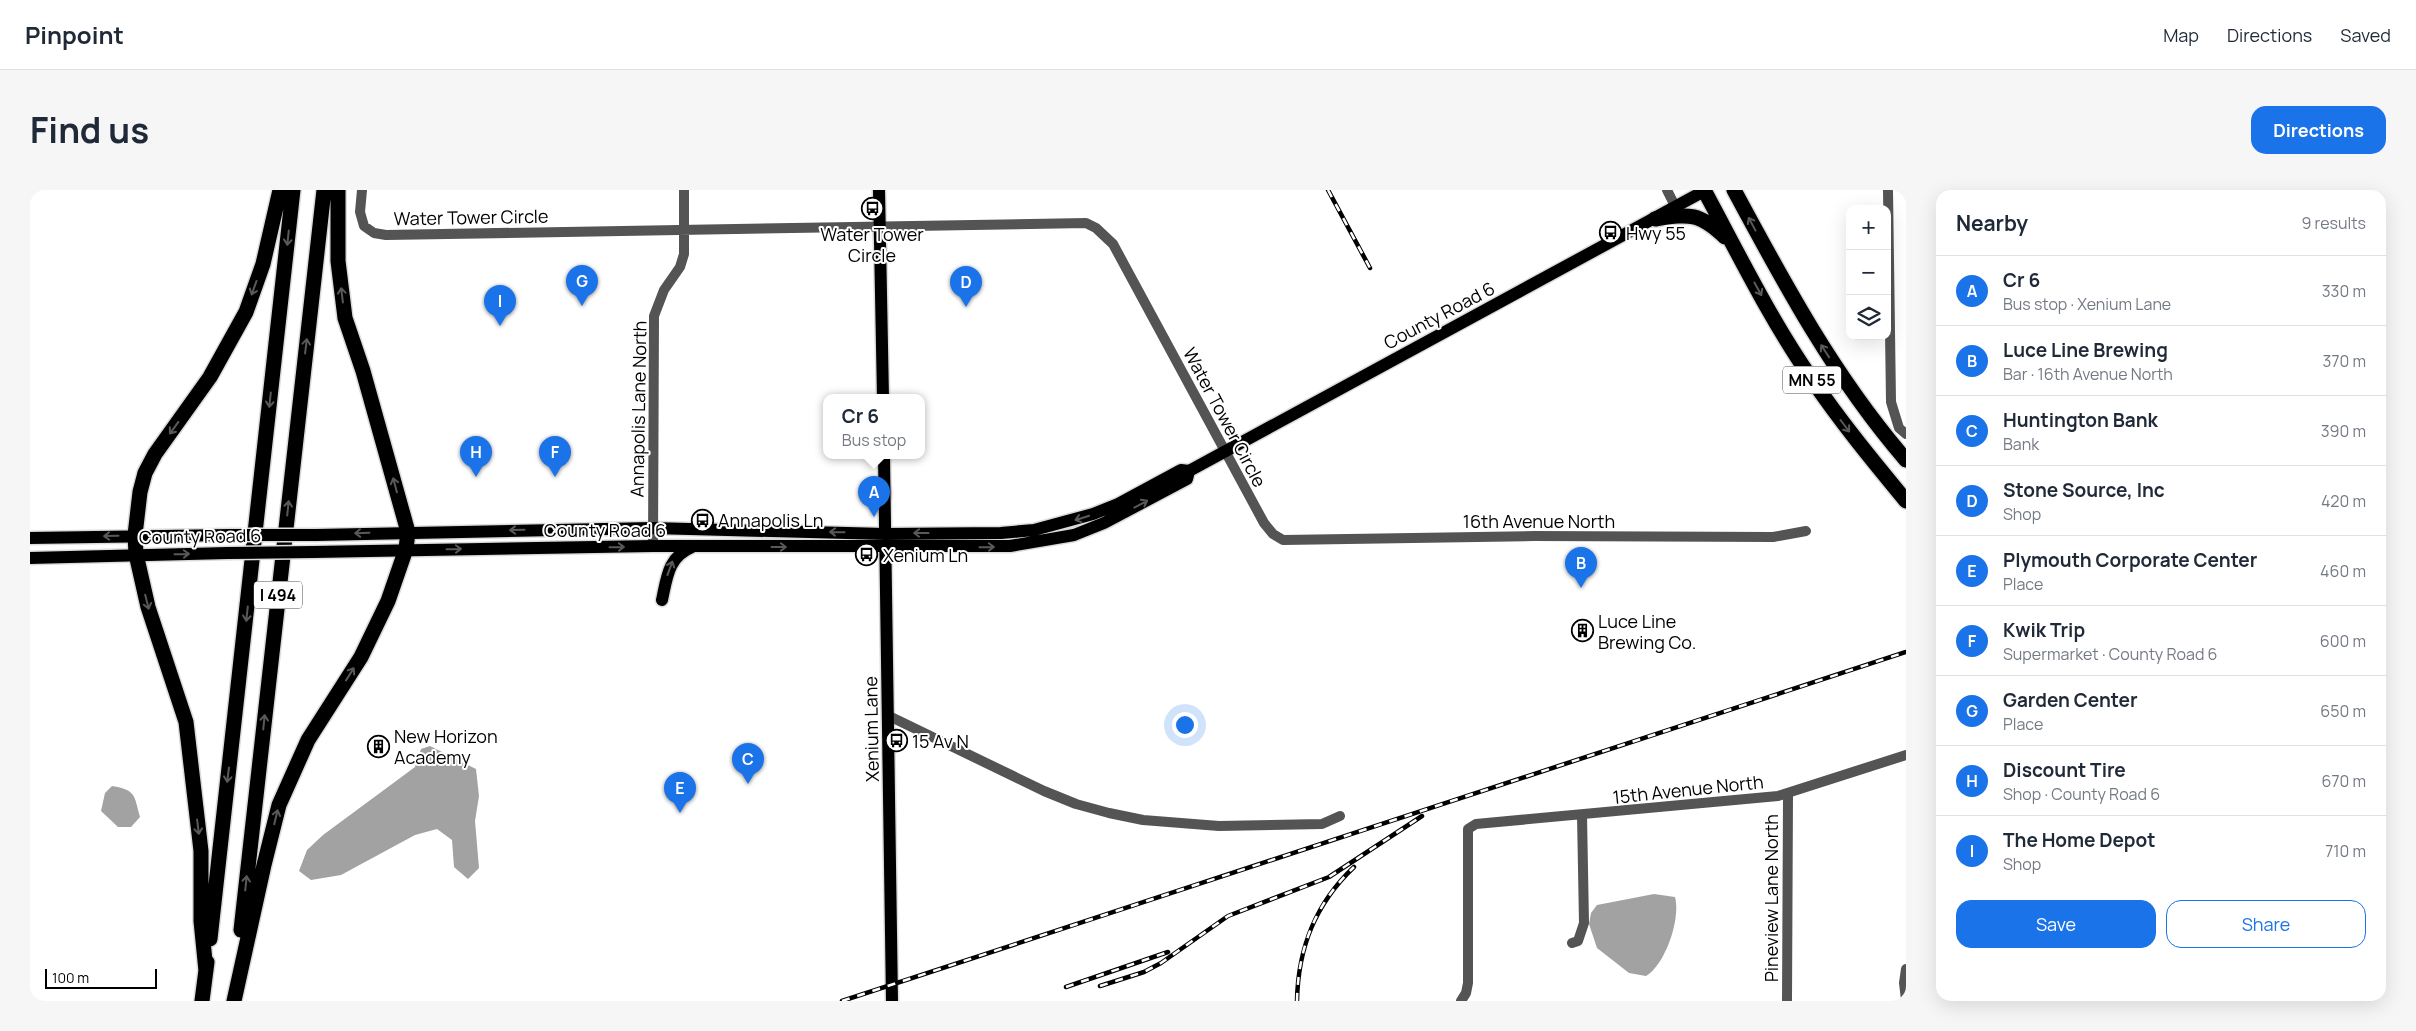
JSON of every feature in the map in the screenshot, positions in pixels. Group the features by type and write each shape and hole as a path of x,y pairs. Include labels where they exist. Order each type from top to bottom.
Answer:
{"highway":[{"path":"206,972 201,922 201,851 186,722 148,607 136,554 135,535 140,492 152,460 210,378 246,312 263,264 280,190"},
{"name":"I 494","path":"202,1001 293,190"},
{"name":"I 494","path":"234,1001 324,190"},
{"path":"234,1001 279,804 308,740 361,657 388,601 406,549 408,532 363,371 345,318 338,261 338,190"},
{"name":"MN 55","path":"1705,190 1784,336 1810,377 1838,417 1906,501"},
{"name":"MN 55","path":"1734,190 1807,323 1874,423 1906,460"},
{"path":"1655,219 1694,215 1703,218 1735,246"},
{"path":"1882,472 1906,493"}],"main road":[{"path":"879,190 883,394"},
{"name":"County Road 6","path":"30,538 652,528 885,534 1001,533 1034,530 1093,514 1118,504 1181,470 1189,471 1676,208 1705,190"},
{"name":"Xenium Lane","path":"884,459 892,1001"},
{"name":"County Road 6","path":"30,558 406,549 653,546 886,548 1010,546 1074,534 1104,523 1187,479 1189,471"},
{"path":"662,600 672,562 678,554 694,547"}],"street":[{"name":"Water Tower Circle","path":"362,190 360,212 364,226 374,232 386,235 1074,222 1096,228 1113,244 1264,524 1273,534"},
{"name":"Annapolis Lane North","path":"653,546 654,316 664,290 680,267 684,254 684,190"},
{"path":"1667,190 1676,208"},
{"path":"1888,190 1891,402 1899,428 1906,434"},
{"name":"16th Avenue North","path":"1273,534 1283,540 1292,540 1534,536 1773,536 1806,531"},
{"path":"888,716 1044,791 1076,804 1109,813 1143,820 1219,826 1322,824 1340,816"},
{"name":"15th Avenue North","path":"1461,1001 1466,993 1468,983 1468,829 1484,823 1788,794 1906,755"},
{"name":"Pineview Lane North","path":"1787,1001 1788,794"},
{"path":"1572,943 1578,940 1584,923 1582,815"},
{"path":"1906,969 1904,983 1906,1000"}],"shaded area":[{"path":"430,746 476,769 479,796 475,821 479,868 468,879 454,867 452,840 437,829 415,835 341,875 311,880 299,871 307,850 323,835 415,767 421,749"},
{"path":"112,786 126,789 135,799 140,817 131,827 118,827 101,811 105,793"},
{"path":"1654,894 1675,897 1676,917 1670,941 1659,962 1646,976 1629,973 1597,948 1589,924 1591,913 1597,905"}],"railway":[{"path":"1328,190 1370,268"},
{"path":"842,1001 1906,652"},
{"path":"1100,986 1144,972 1161,963 1228,916 1329,877 1422,816"},
{"path":"1297,1001 1301,963 1311,928 1329,896 1354,867"},
{"path":"1066,987 1168,952"}],"place":[{"name":"Water Tower Circle","path":"872,209"},
{"name":"Hwy 55","path":"1610,233"},
{"name":"Garden Center","path":"582,306"},
{"name":"Stone Source, Inc","path":"966,307"},
{"name":"The Home Depot","path":"500,326"},
{"name":"Discount Tire","path":"476,477"},
{"name":"Kwik Trip","path":"555,477"},
{"name":"Cr 6","path":"874,517"},
{"name":"Annapolis Ln","path":"702,520"},
{"name":"Xenium Ln","path":"867,555"},
{"name":"Luce Line Brewing","path":"1581,588"},
{"name":"Luce Line Brewing Co.","path":"1582,631"},
{"name":"15 Av N","path":"896,741"},
{"name":"New Horizon Academy","path":"378,746"},
{"name":"Huntington Bank","path":"748,784"},
{"name":"Plymouth Corporate Center","path":"680,813"}]}
